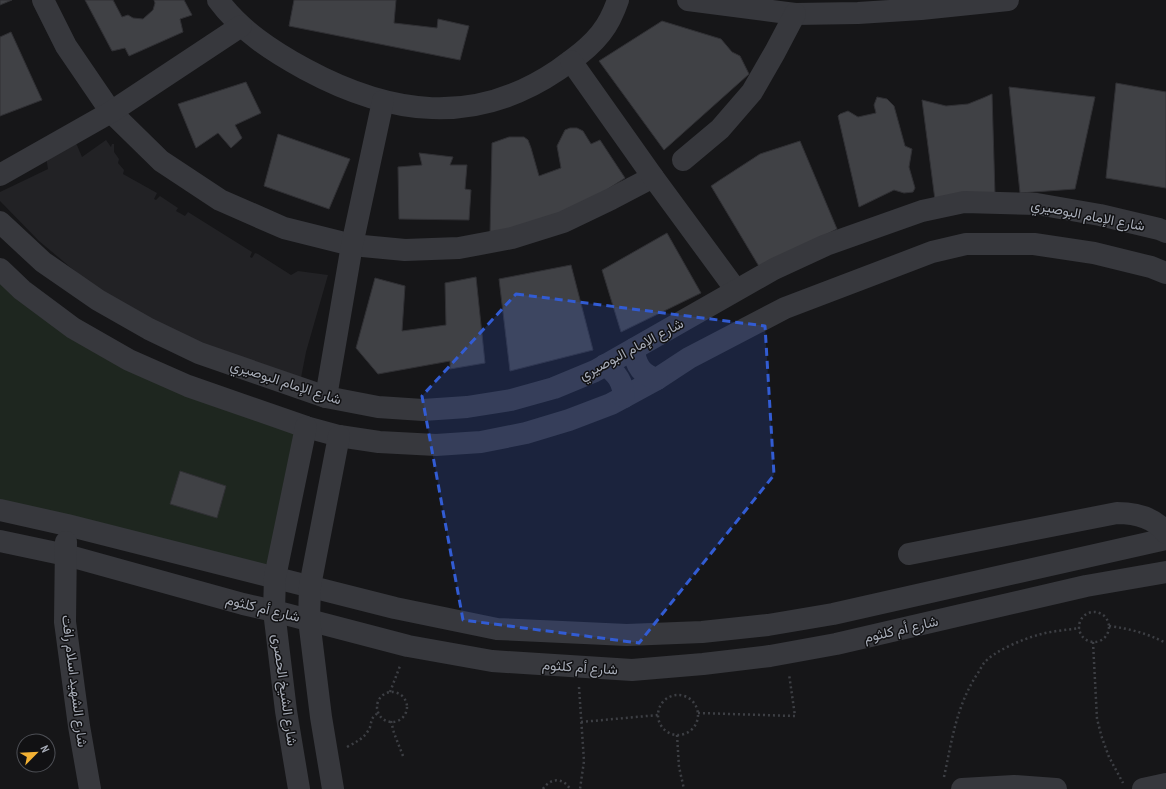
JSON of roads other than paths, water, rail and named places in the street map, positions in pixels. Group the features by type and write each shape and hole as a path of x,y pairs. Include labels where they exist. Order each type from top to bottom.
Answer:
{"street":[{"path":"43,0 66,46 111,112 161,161 220,200 284,228 352,245 405,250 459,248 512,238 562,222 653,177"},
{"path":"218,0 225,10 241,26 272,49 322,78 352,91 383,101 407,106 432,108 457,108 482,104 506,97 528,88 571,61 587,48 601,33 610,20 618,0"},
{"path":"688,0 795,14 921,10 1008,0"},
{"path":"683,160 720,129 752,92 776,52 795,14"},
{"path":"0,175 111,112 241,26"},
{"path":"571,61 653,177 736,290"},
{"path":"326,397 352,245 383,101"},
{"name":"شارع الإمام البوصيري","path":"0,222 43,262 98,300 150,329 199,353 326,397 378,407 423,410 467,407 511,400 554,388 605,365 774,269 826,244 922,211 964,202 1037,204 1100,214 1166,232"},
{"path":"0,269 22,290 73,328 129,360 188,386 306,427 340,436 379,442 436,446 481,442 526,433 569,420 611,404 657,379 689,358 785,308 932,252 966,244 1034,244 1094,253 1151,267 1166,273"},
{"path":"634,349 636,363 645,374 657,379"},
{"path":"605,365 617,375 624,389 624,397"},
{"name":"شارع الشيخ الحصرى","path":"299,789 286,711 274,611 275,577 306,427"},
{"path":"334,789 321,717 309,620 310,586 340,436"},
{"name":"شارع أم كلثوم","path":"0,510 67,525 395,608 497,629 627,635 702,632 768,625 833,614 1166,539"},
{"path":"909,554 1117,513 1139,515 1149,519 1157,524 1166,533"},
{"name":"شارع الشهيد اسلام رافت","path":"67,525 65,622 79,726 90,789"},
{"name":"شارع أم كلثوم","path":"0,541 66,555 243,604 408,646 492,661 632,670 703,664 786,653 836,644 1086,586 1166,572"},
{"path":"1133,787 1166,784"},
{"path":"952,786 1014,786 1056,789"}]}
